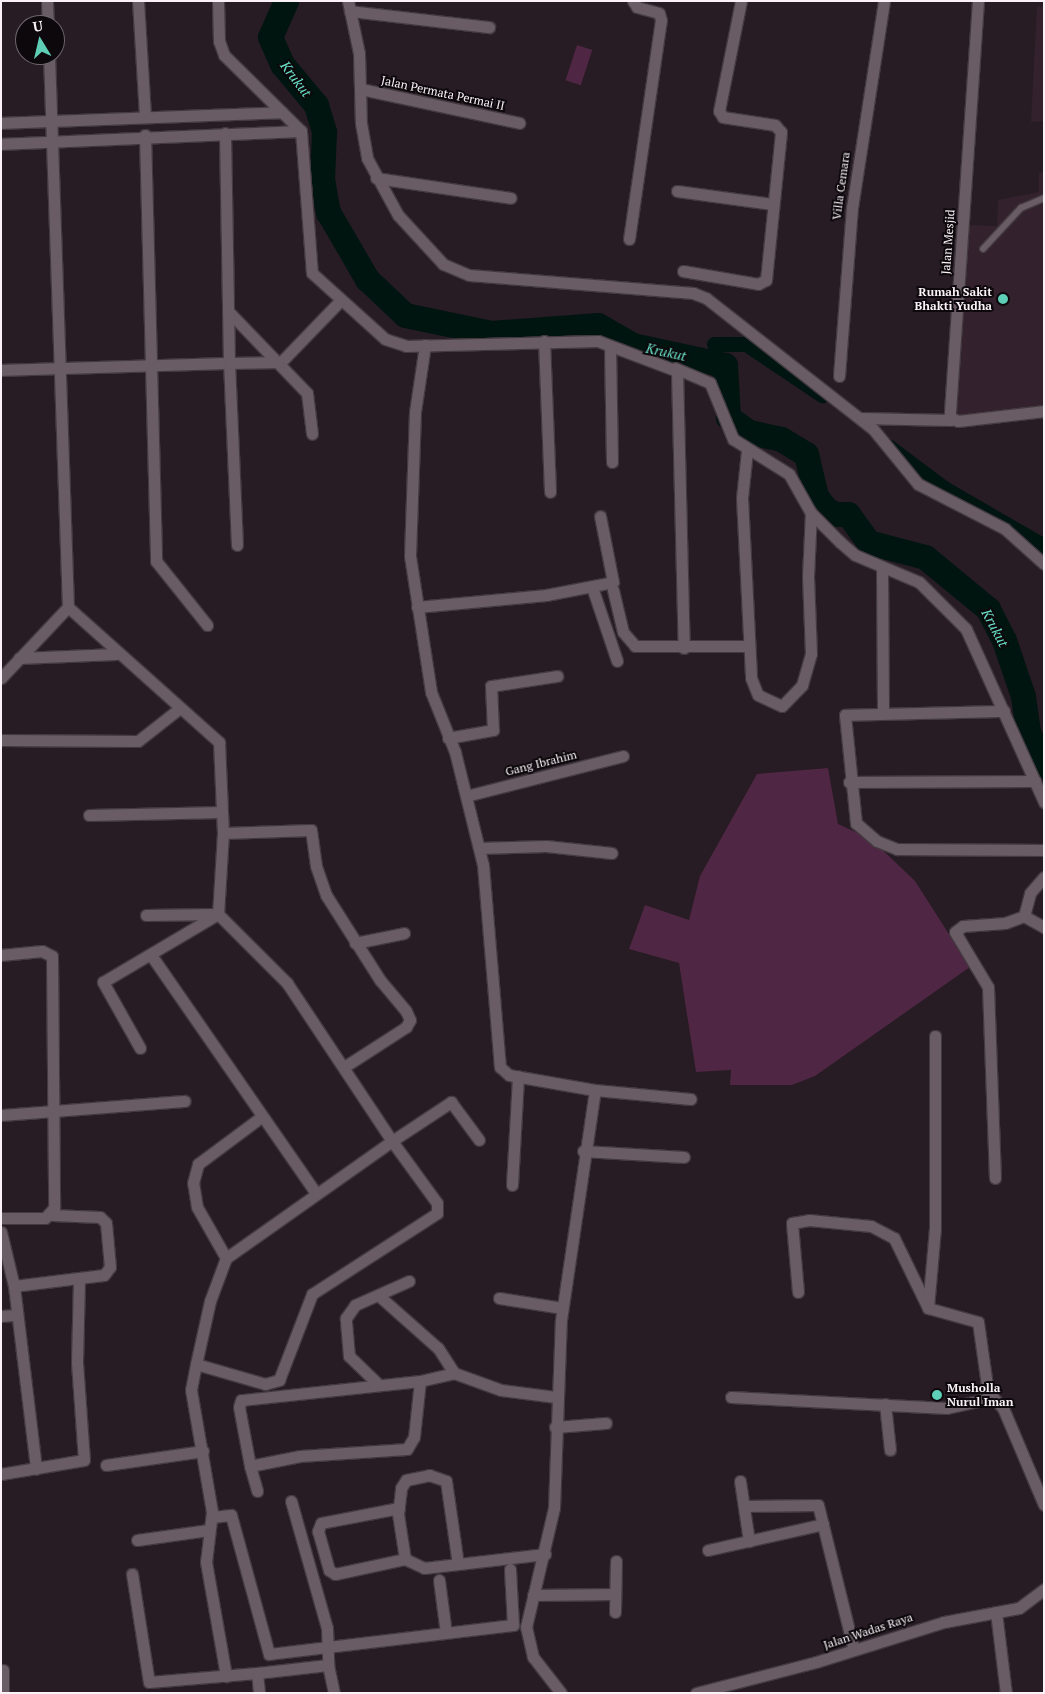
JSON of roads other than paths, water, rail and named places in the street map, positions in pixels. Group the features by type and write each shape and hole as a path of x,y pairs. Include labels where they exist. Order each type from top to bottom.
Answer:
{"street":[{"path":"47,1 48,15"},
{"path":"138,1 145,117"},
{"path":"218,1 221,49 301,131 309,266 316,279 391,344 598,341 710,383 730,434 747,451 789,474 811,513 856,555 882,568 919,582 966,629 1044,802"},
{"path":"630,240 661,20 659,13 637,7 633,1"},
{"path":"683,271 762,283 779,128 723,117 718,111 741,1"},
{"name":"Villa Cemara","path":"839,376 852,208 884,1"},
{"name":"Jalan Mesjid","path":"951,420 953,330 961,269 978,1"},
{"path":"489,27 349,6 361,89 364,148 376,178 412,232 456,272 693,293 719,304 757,341 873,428 886,448 918,484 1005,529 1044,564"},
{"path":"49,65 58,368 68,607 116,654 218,742 223,833 218,914"},
{"name":"Jalan Permata Permai II","path":"361,89 519,123"},
{"path":"1,123 282,112"},
{"path":"1,144 145,136 301,131"},
{"path":"225,133 229,363 236,545"},
{"path":"145,136 156,561 207,625"},
{"path":"376,178 511,198"},
{"path":"677,191 772,204"},
{"path":"1,370 281,362 340,301"},
{"path":"228,311 281,362 309,396 312,434"},
{"path":"544,341 550,492"},
{"path":"424,345 409,503 417,607 431,692 466,796 479,848 499,1061 504,1073 518,1076 595,1090 691,1098"},
{"path":"610,347 612,462"},
{"path":"674,368 679,374 677,469 684,648"},
{"path":"860,418 951,420 1044,411"},
{"path":"747,451 742,498 748,646 758,695 777,705 790,703 808,672 812,654 808,576 811,513"},
{"path":"417,607 592,587 613,582 600,516"},
{"path":"882,568 883,712"},
{"path":"592,587 618,660"},
{"path":"613,590 630,643 641,648 748,646"},
{"path":"1,678 68,607"},
{"path":"19,658 116,654"},
{"path":"448,738 493,730 491,686 557,676"},
{"path":"1,740 138,741 180,708"},
{"path":"1004,711 850,713 842,719 856,823 887,846 1044,850"},
{"name":"Gang Ibrahim","path":"466,796 623,756"},
{"path":"849,782 1035,781"},
{"path":"89,815 222,812"},
{"path":"223,833 311,830 320,881 356,944 410,1020 344,1067"},
{"path":"479,848 546,846 612,853"},
{"path":"1024,916 1030,893 1044,877"},
{"path":"140,1048 103,982 218,914"},
{"path":"146,915 218,914 287,983 392,1141 438,1202 437,1213 312,1294 286,1366 273,1384 196,1364"},
{"path":"995,1178 988,988 955,932 963,926 1005,923 1024,916 1044,927"},
{"path":"356,944 404,933"},
{"path":"1,956 42,951 52,956 52,1215"},
{"path":"151,955 261,1117 316,1193"},
{"path":"928,1308 936,1228 935,1036"},
{"path":"512,1185 518,1076"},
{"path":"562,1693 529,1646 526,1627 545,1554 554,1508 556,1397 562,1308 583,1151 595,1090"},
{"path":"1,1115 184,1101"},
{"path":"226,1676 206,1562 208,1530 212,1517 203,1451 191,1390 210,1301 226,1258 316,1193 451,1102 479,1140"},
{"path":"226,1258 197,1207 193,1184 198,1164 261,1117"},
{"path":"583,1151 684,1157"},
{"path":"1,1218 52,1215 100,1217 106,1223 110,1267 104,1275 14,1286"},
{"path":"798,1292 792,1223 809,1220 864,1225 894,1238 928,1308 978,1322 991,1398 1003,1408 1044,1505"},
{"path":"1,1232 14,1286 36,1469"},
{"path":"1,1474 84,1460 77,1362 79,1278"},
{"path":"379,1385 349,1356 345,1340 348,1312 378,1295 409,1281"},
{"path":"378,1295 438,1348 454,1373"},
{"path":"499,1298 562,1308"},
{"path":"1,1316 17,1315"},
{"path":"257,1491 250,1466 241,1400 420,1381 454,1373 501,1390 556,1397"},
{"path":"250,1466 300,1456 407,1449 414,1437 420,1381"},
{"path":"731,1397 947,1408 991,1398"},
{"path":"885,1404 890,1450"},
{"path":"555,1427 606,1423"},
{"path":"106,1465 203,1451"},
{"path":"405,1559 399,1508 406,1480 429,1475 446,1481 458,1564"},
{"path":"740,1481 749,1541"},
{"path":"291,1501 327,1628 328,1665 334,1693"},
{"path":"744,1506 816,1504 823,1524 854,1650"},
{"path":"399,1508 321,1523 318,1531 329,1570 335,1574 405,1559 424,1568 545,1554"},
{"path":"212,1517 232,1515 266,1652 328,1647 513,1625 510,1570"},
{"path":"708,1550 823,1524"},
{"path":"137,1540 208,1530"},
{"path":"615,1612 616,1561"},
{"path":"132,1574 149,1682 328,1665"},
{"path":"439,1580 446,1633"},
{"name":"Jalan Wadas Raya","path":"696,1693 1025,1605 1044,1589"},
{"path":"533,1595 615,1594"},
{"path":"996,1612 1006,1693"},
{"path":"3,1670 3,1693"},
{"path":"257,1673 259,1693"}],"lane":[{"path":"983,249 1021,208 1044,198"}],"waterway":[{"name":"Krukut","path":"286,1 270,37 282,64 316,105 324,132 322,179 328,212 367,279 405,315 491,333 598,325 632,345 725,365 728,417 749,432 781,439 806,454 816,496 825,508 834,514 848,514 868,542 925,557 988,609 1004,640 1023,696 1028,732 1044,766"},
{"path":"714,344 746,344 822,395"},
{"path":"888,446 944,488 1044,546"}],"place":[{"name":"Rumah Sakit Bhakti Yudha","path":"1003,299"},
{"name":"Musholla Nurul Iman","path":"937,1395"}]}
